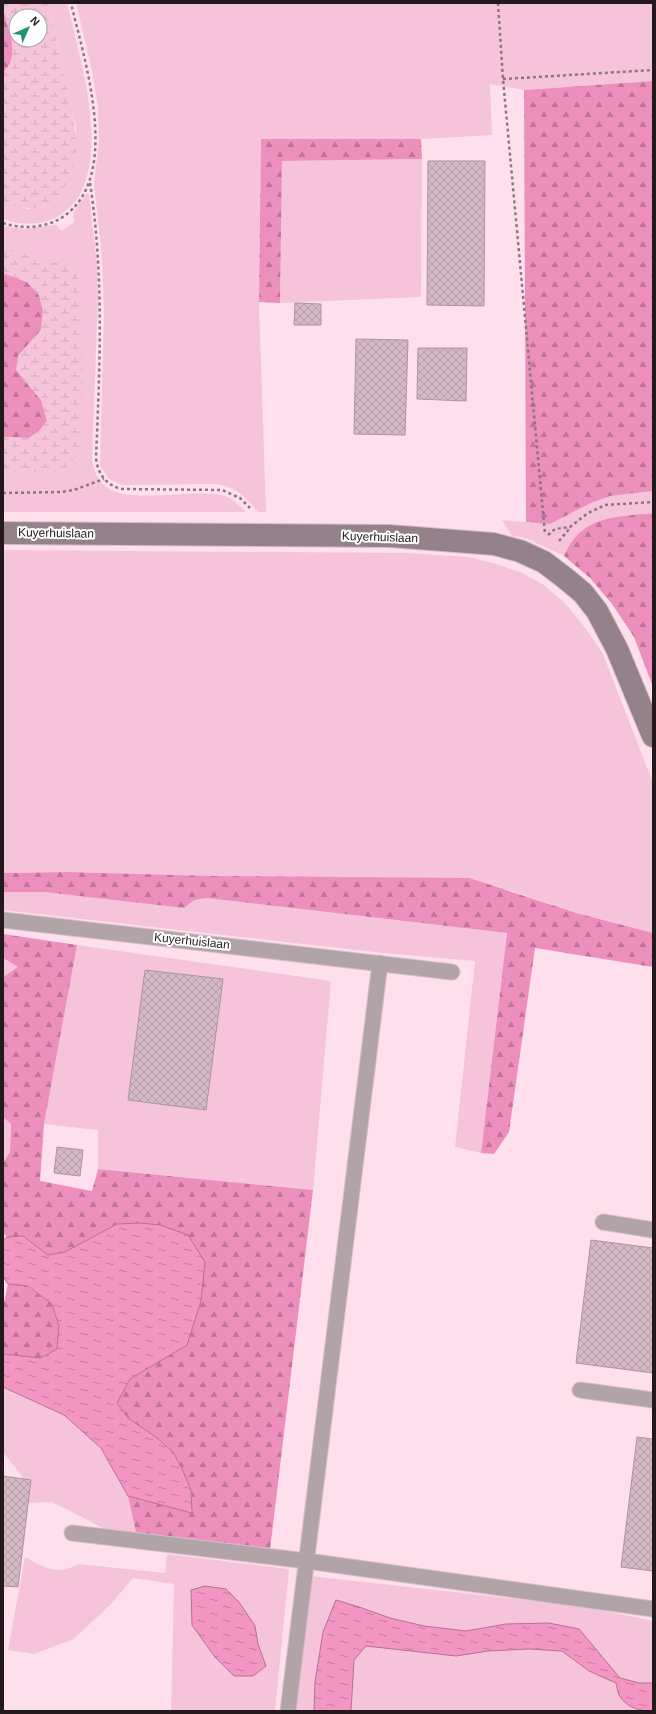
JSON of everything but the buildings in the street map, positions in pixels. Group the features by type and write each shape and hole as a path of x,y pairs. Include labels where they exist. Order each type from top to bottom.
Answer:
{"street":[{"name":"Kuyerhuislaan","path":"3,533 390,536 494,544 520,551 544,562 583,593 597,611 617,649 653,736"}],"lane":[{"name":"Kuyerhuislaan","path":"3,920 452,972"},
{"path":"288,1711 380,963"},
{"path":"603,1222 653,1230"},
{"path":"580,1390 653,1400"},
{"path":"72,1533 307,1561 653,1609"}],"path":[{"path":"71,3 89,78 94,109 95,153 90,182 97,237 100,294 100,351 96,457 98,468 104,479 112,486 127,490 206,489 226,491 244,501 252,510 259,524 262,535"},
{"path":"498,3 503,79 546,537 555,529 570,527"},
{"path":"503,79 653,70"},
{"path":"3,223 23,226 39,226 61,219 78,203 90,182"},
{"path":"3,493 61,492 74,490 104,479"},
{"path":"558,543 570,527 588,513 605,505 653,502"}],"green space":[{"path":"3,3 48,3 72,108 76,140 72,171 66,185 55,198 43,206 23,208 3,202 3,72 9,65 13,48 48,48 48,8 8,8 8,27"},
{"path":"48,3 67,3 79,50 89,103 91,155 86,178 77,199 73,204 58,217 43,222 26,224 3,219 3,202 28,209 45,205 64,186 75,158 76,127"},
{"path":"76,3 653,3 653,81 524,90 490,84 492,135 421,139 261,139 259,302 266,512 258,512 239,493 229,487 215,484 122,485 109,479 100,466 104,311 102,258 94,184 99,140 98,107 92,71"},
{"path":"3,8 8,26 8,48 13,48 13,50 9,66 3,72"},
{"path":"653,81 653,491 610,496 591,503 550,524 526,522 524,90"},
{"path":"261,139 421,139 422,159 282,161 280,303 259,302"},
{"path":"422,159 421,297 280,303 282,161"},
{"path":"87,193 89,195 97,263 98,296 92,459 97,476 109,489 120,493 133,495 221,495 231,499 246,512 3,512 3,437 29,438 27,282 3,273 3,226 25,229 56,225 62,231 74,222 73,213"},
{"path":"3,247 43,258 72,269 76,273 79,282 82,327 82,412 80,445 78,452 69,465 58,471 3,471 3,437 29,438 40,430 47,421 41,400 16,370 18,356 41,330 43,310 39,295 27,282 3,273"},
{"path":"3,273 27,282 39,295 43,310 41,330 18,356 24,380 41,400 47,421 40,430 29,438 3,437"},
{"path":"653,491 653,513 610,518 567,548 564,556 525,538 512,536 502,520 550,524 591,503 610,496"},
{"path":"653,513 653,687 634,637 612,604 590,578 564,556 571,543 590,525 613,518"},
{"path":"3,550 407,553 469,557 522,573 544,585 565,603 583,625 603,654 653,783 653,933 580,914 509,890 214,876 68,872 3,873"},
{"path":"68,872 214,876 469,878 580,914 653,933 653,967 535,948 509,1132 494,1154 481,1153 507,933 206,898 194,900 184,908 45,892 3,892 3,873"},
{"path":"3,892 45,892 194,900 206,898 507,933 481,1153 455,1147 475,961 383,953 3,910"},
{"path":"3,934 77,945 44,1124 40,1181 92,1191 98,1169 313,1190 270,1550 136,1533 128,1496 192,1513 191,1490 173,1452 157,1438 128,1418 117,1403 130,1379 187,1345 117,1224 65,1252 48,1255 23,1236 7,1237 3,1233 3,1163 10,1152 11,1124 3,1117 3,977 18,967 3,958"},
{"path":"77,945 331,981 313,1190 98,1169 98,1130 44,1124"},
{"path":"3,958 18,967 3,977"},
{"path":"3,1117 11,1124 10,1152 3,1163"},
{"path":"8,1284 27,1286 52,1304 59,1326 57,1349 41,1358 3,1354 3,1307"},
{"path":"3,1387 64,1415 101,1448 128,1496 136,1533 111,1532 52,1502 28,1503 30,1480 24,1479 3,1452"},
{"path":"167,1554 289,1569 275,1711 171,1711 174,1584 133,1578 112,1603 74,1639 34,1654 8,1650 25,1557 45,1567 57,1570 71,1568 78,1564 165,1573","holes":["239,1602 255,1626 258,1644 266,1666"]},
{"path":"310,1576 581,1606 653,1621 653,1683 639,1683 620,1678 579,1629 549,1623 506,1624 466,1631 424,1626 390,1618 359,1607 323,1632 315,1682 314,1711 294,1711"},
{"path":"366,1646 456,1656 488,1651 529,1649 562,1651 589,1671 616,1683 619,1693 626,1704 640,1711 351,1711 354,1660"}],"water":[{"path":"140,1223 160,1225 188,1235 205,1262 201,1301 187,1345 130,1379 117,1403 128,1418 157,1438 173,1452 191,1490 192,1513 128,1496 101,1448 64,1415 3,1387 3,1354 41,1358 57,1349 59,1326 52,1304 28,1286 8,1284 3,1277 3,1240 7,1237 23,1236 48,1255 65,1252 117,1224"},
{"path":"205,1586 226,1589 239,1602 255,1626 258,1644 266,1666 253,1676 234,1676 215,1657 192,1625 191,1590"},
{"path":"336,1600 390,1618 424,1626 466,1631 506,1624 549,1623 579,1629 620,1678 639,1683 653,1683 653,1711 644,1711 631,1707 620,1697 616,1683 589,1671 562,1651 529,1649 488,1651 456,1656 366,1646 354,1660 351,1711 314,1711 315,1682 323,1632"}]}
